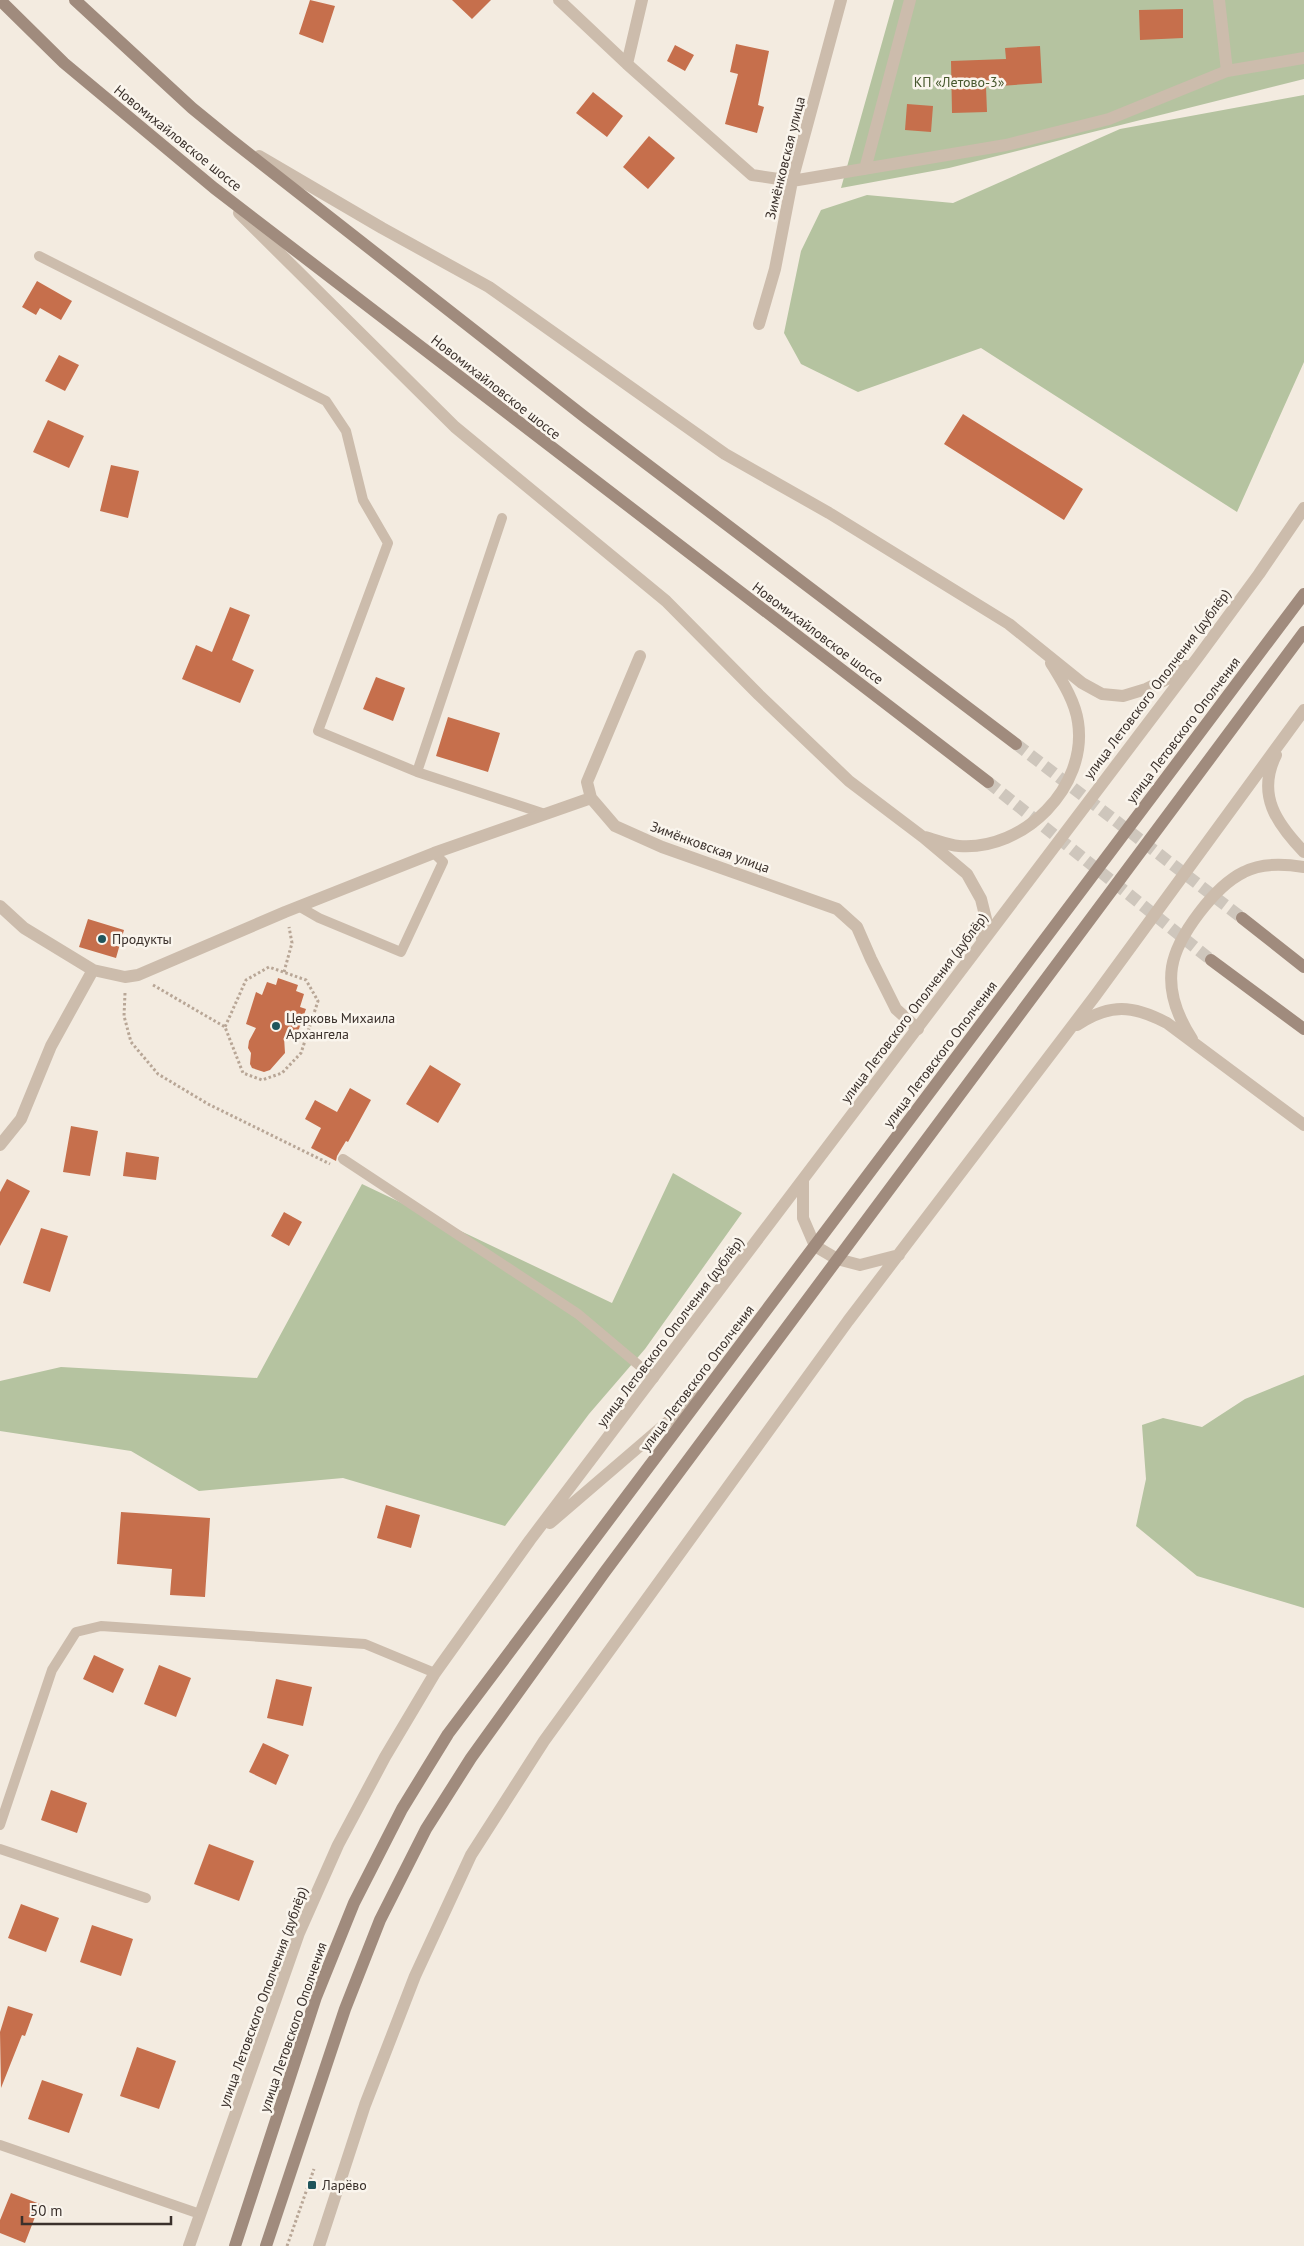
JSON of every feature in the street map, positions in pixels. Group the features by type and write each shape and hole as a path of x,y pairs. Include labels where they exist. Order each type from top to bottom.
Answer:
{"main road":[{"name":"Новомихайловское шоссе","path":"0,0 64,63 214,188 988,782"},
{"path":"75,0 192,108 230,139 586,418 1016,744"},
{"name":"улица Летовского Ополчения","path":"235,2246 316,1997 354,1903 402,1808 448,1734 1304,594"},
{"path":"266,2246 345,2009 380,1920 426,1829 471,1758 604,1573 799,1314 1304,632"},
{"path":"1242,918 1304,967"},
{"path":"1212,960 1304,1029"}],"street":[{"path":"559,0 627,64 752,175 792,181 1006,144 1109,119 1227,71 1304,58"},
{"path":"627,64 642,0"},
{"name":"Зимёнковская улица","path":"759,324 775,269 792,181 841,0"},
{"path":"865,169 910,0"},
{"path":"1219,0 1227,71"},
{"path":"230,139 489,288 724,454 829,513 950,586 1008,624 1047,656 1089,687 1102,694 1123,696 1146,689 1167,679 1198,657"},
{"path":"214,188 363,333 455,427 666,601 759,695 849,781 923,837 967,874 982,899 986,919 980,946"},
{"name":"улица Летовского Ополчения (дублёр)","path":"189,2246 299,1933 338,1845 385,1757 435,1673 530,1540 918,1029 1075,817 1198,657 1259,574 1304,508"},
{"path":"0,906 24,928 93,970 125,977 138,975 285,912 434,853 591,798 587,782 640,656"},
{"path":"923,837 958,846 986,844 1015,834 1040,818 1057,798 1072,773 1079,748 1078,721 1069,693 1047,656"},
{"path":"318,2246 365,2105 415,1976 471,1855 544,1741 899,1255 1068,1031 1304,710"},
{"path":"1284,737 1273,760 1269,781 1270,802 1276,819 1304,852"},
{"name":"Зимёнковская улица","path":"591,798 615,826 622,830 662,847 837,909 857,927 870,959 896,1009 918,1029"},
{"path":"1196,1045 1181,1020 1173,996 1172,968 1178,949 1197,915 1221,888 1244,871 1272,865 1304,867"},
{"path":"0,1145 21,1119 52,1046 93,970"},
{"path":"1068,1031 1090,1017 1107,1010 1127,1009 1147,1013 1167,1023 1304,1125"},
{"path":"803,1181 802,1218 815,1246 838,1259 860,1265 899,1255"},
{"path":"530,1540 711,1385"}],"lane":[{"path":"39,256 326,401 346,431 363,500 388,543 318,731 417,772 545,814"},
{"path":"417,772 502,518"},
{"path":"300,907 319,918 401,952 443,862 434,853"},
{"path":"342,1159 578,1314 654,1378"},
{"path":"0,1825 52,1670 76,1632 101,1626 365,1644 435,1673"},
{"path":"0,1850 146,1898"},
{"path":"0,2144 200,2214"}],"path":[{"path":"284,972 292,944 285,912"},
{"path":"138,975 164,993 225,1027 243,1073 262,1080 282,1073 302,1053 318,1001 306,980 268,967 246,980 225,1027"},
{"path":"125,977 124,1016 132,1042 158,1074 208,1104 331,1165"},
{"path":"287,2246 314,2169"}],"green space":[{"name":"КП «Летово-3»","path":"894,0 1304,0 1304,79 949,168 841,188"},
{"path":"1304,95 1304,362 1237,512 981,348 858,392 801,364 784,333 801,251 821,210 867,195 953,203 1120,129"},
{"path":"673,1173 742,1213 645,1349 589,1414 505,1526 343,1478 199,1491 131,1451 0,1431 0,1381 61,1367 257,1378 362,1184 612,1303"},
{"path":"1304,1375 1304,1608 1197,1576 1136,1526 1146,1479 1142,1425 1163,1418 1202,1427 1245,1399"}],"building":[{"path":"310,0 335,6 323,43 299,34"},
{"path":"452,0 491,0 472,19"},
{"path":"1183,9 1183,38 1140,40 1139,10"},
{"path":"736,44 769,51 758,105 764,107 757,133 725,124 738,74 730,72"},
{"path":"675,45 694,55 685,71 667,61"},
{"path":"1040,46 1042,83 986,87 987,112 952,113 951,61 1006,59 1005,48"},
{"path":"593,92 623,116 607,137 576,113"},
{"path":"907,104 933,106 931,132 905,130"},
{"path":"649,136 675,158 648,189 623,167"},
{"path":"37,281 72,301 61,320 40,308 36,315 22,307"},
{"path":"59,355 79,365 65,391 45,381"},
{"path":"963,414 1083,489 1064,520 944,444"},
{"path":"48,420 84,436 69,468 33,452"},
{"path":"111,465 139,471 128,518 100,511"},
{"path":"230,607 250,615 232,660 254,670 240,703 182,679 196,645 212,652"},
{"path":"376,677 405,688 393,721 363,709"},
{"path":"448,717 500,733 488,772 436,756"},
{"name":"Продукты","path":"88,919 124,930 116,958 79,947"},
{"name":"Церковь Михаила Архангела","path":"278,978 298,985 296,991 304,994 300,1007 306,1009 295,1040 284,1037 285,1053 270,1070 264,1072 252,1068 250,1064 249,1041 256,1028 246,1024 256,992 262,995 267,982 276,985"},
{"path":"430,1065 461,1084 438,1123 406,1104"},
{"path":"350,1088 371,1100 348,1142 346,1141 337,1156 336,1161 311,1148 321,1128 305,1119 315,1100 337,1112"},
{"path":"71,1126 98,1131 90,1176 63,1172"},
{"path":"126,1152 159,1157 156,1180 123,1176"},
{"path":"7,1179 30,1191 0,1246 0,1192"},
{"path":"284,1212 302,1222 289,1246 271,1236"},
{"path":"41,1228 68,1236 50,1292 23,1283"},
{"path":"386,1505 420,1515 411,1548 377,1538"},
{"path":"121,1512 210,1518 205,1597 170,1595 172,1569 117,1564"},
{"path":"94,1655 124,1669 113,1693 83,1679"},
{"path":"159,1665 191,1678 176,1717 144,1704"},
{"path":"276,1679 312,1687 303,1726 267,1718"},
{"path":"263,1743 289,1755 276,1785 249,1772"},
{"path":"51,1790 87,1803 77,1833 41,1820"},
{"path":"209,1844 254,1861 239,1901 194,1884"},
{"path":"21,1904 59,1918 46,1952 8,1938"},
{"path":"92,1925 133,1939 121,1976 80,1962"},
{"path":"8,2006 33,2014 25,2036 22,2035 1,2088 0,2032"},
{"path":"137,2047 176,2061 159,2109 120,2096"},
{"path":"42,2080 83,2094 69,2133 28,2119"},
{"path":"11,2193 40,2204 25,2243 0,2233 0,2220"}],"tunnel":[{"path":"1016,744 1242,918"},
{"path":"988,782 1211,960"}],"place":[{"name":"Продукты","path":"102,939"},
{"name":"Церковь Михаила Архангела","path":"276,1026"},
{"name":"Ларёво","path":"312,2185"}]}
